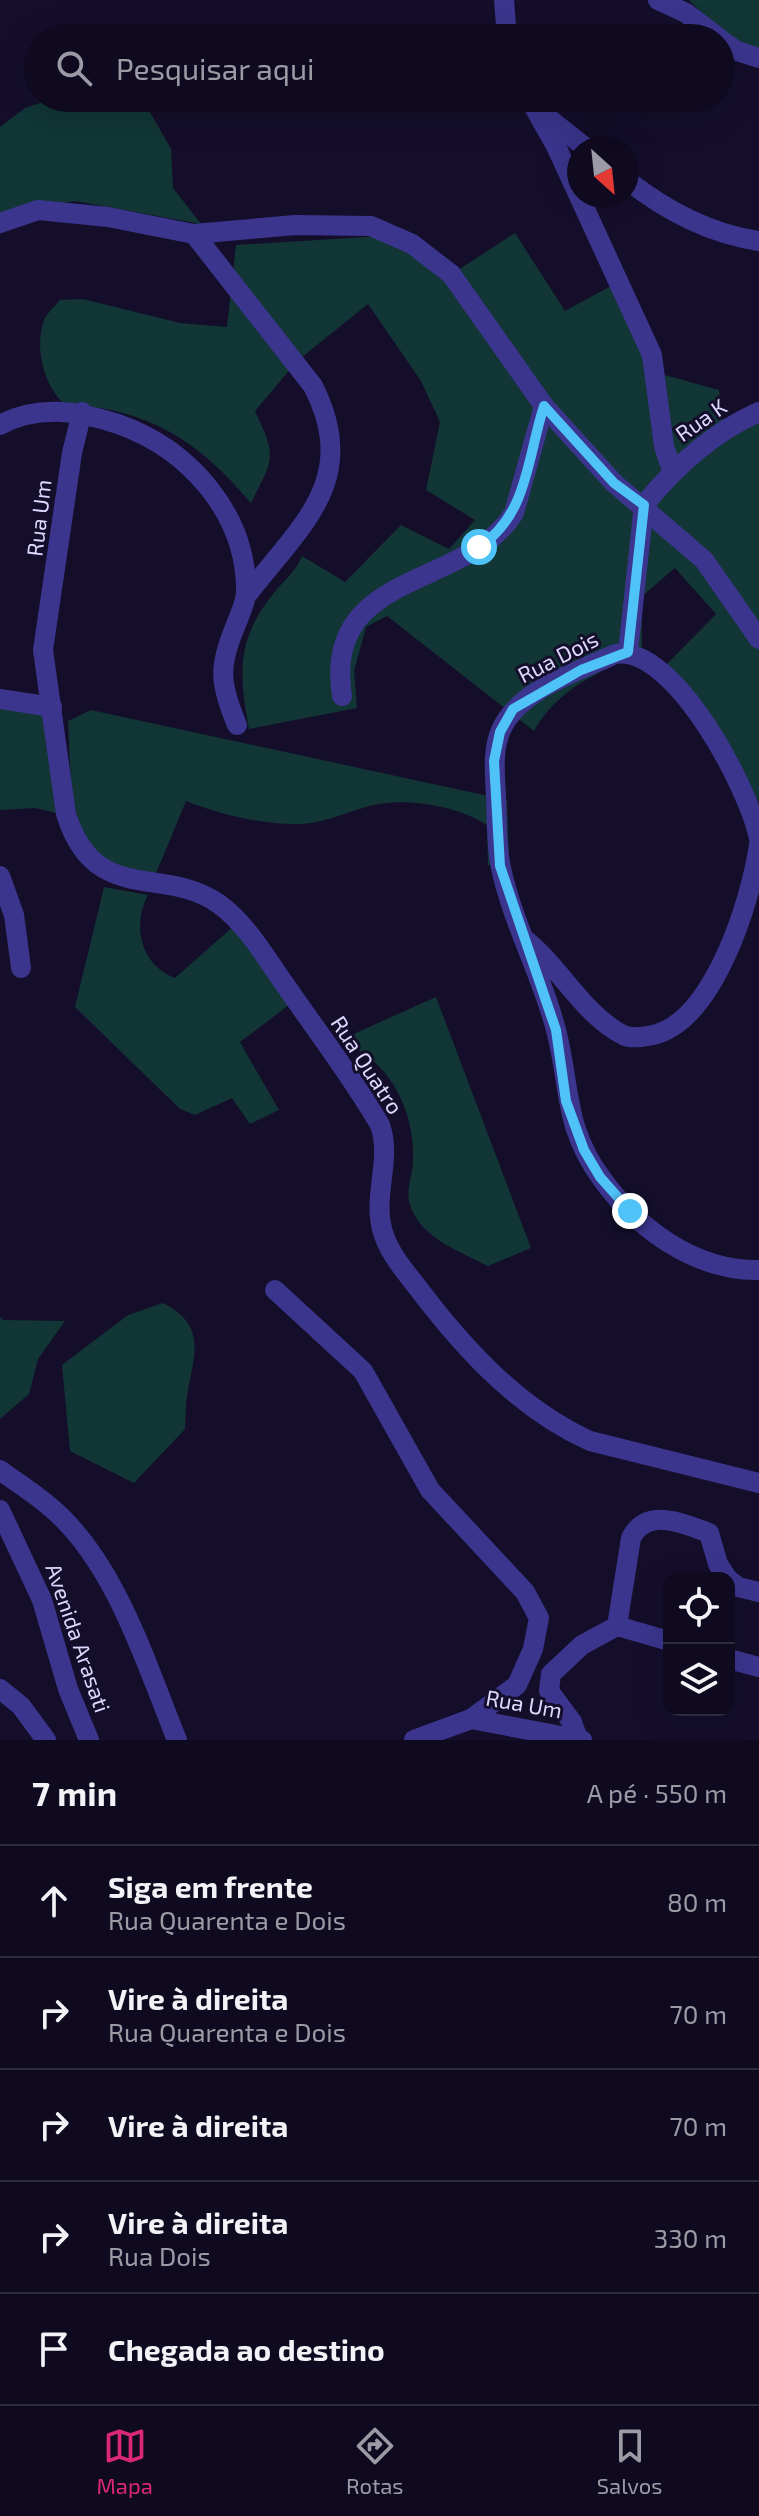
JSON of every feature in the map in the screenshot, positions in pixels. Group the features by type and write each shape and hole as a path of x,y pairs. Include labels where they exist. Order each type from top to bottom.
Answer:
{"street":[{"path":"504,0 506,24"},
{"path":"658,0 686,13 700,24"},
{"path":"735,50 759,58"},
{"path":"537,112 566,167 652,355 664,446 672,470"},
{"path":"543,112 572,136"},
{"path":"639,189 663,206 717,231 759,241"},
{"path":"0,223 38,210 72,212 194,234 295,225 371,226 412,244 451,274 544,406 614,483 644,505 704,560 759,639"},
{"path":"194,234 313,386 325,410 330,440 329,478 318,504 247,595 222,658 226,697 237,725"},
{"path":"342,696 341,662 351,627 359,614 410,580 479,547 505,527 514,513 544,406"},
{"path":"0,425 49,411 82,412 135,430 201,477 219,497 231,522 247,595"},
{"name":"Rua Um","path":"47,632 64,498 82,412"},
{"name":"Rua K","path":"644,505 672,470 712,440 759,412"},
{"path":"628,652 644,505"},
{"name":"Rua Quatro","path":"47,632 43,662 66,814 74,837 100,867 208,898 247,932 380,1125 386,1149 381,1214 387,1244 474,1355 567,1431 590,1441 759,1483"},
{"name":"Rua Dois","path":"759,839 750,801 703,724 670,681 648,662 628,652 615,654 534,694 513,709 500,732 494,761 500,866 556,1030 566,1101 575,1128 600,1177 625,1206 669,1244 693,1257 759,1270"},
{"path":"0,699 52,707"},
{"path":"523,938 541,951 605,1025 628,1038 663,1033 679,1023 698,1001 722,961 746,908 759,845"},
{"path":"0,876 14,915 21,968"},
{"path":"275,1290 363,1371 430,1490 525,1592 534,1607 539,1618 536,1639 517,1685 471,1719"},
{"path":"0,1470 51,1507 76,1535 105,1578 129,1622 177,1740"},
{"name":"Avenida Arasati","path":"0,1510 42,1600 68,1689 89,1740"},
{"path":"617,1626 631,1538 645,1521 657,1518 709,1533 723,1572"},
{"path":"735,1585 759,1592"},
{"path":"580,1739 572,1722 549,1691 551,1674 582,1645 617,1626 663,1639"},
{"path":"735,1661 759,1667"},
{"path":"0,1689 21,1706 46,1740"},
{"name":"Rua Um","path":"414,1740 471,1719 580,1739"}],"green space":[{"path":"689,0 759,0 759,58 735,46 735,24 713,24"},
{"path":"24,109 24,112 150,112 171,149 173,188 201,224 75,201 0,213 0,127"},
{"path":"515,233 565,311 622,280 661,374 719,390 724,429 759,417 759,803 716,722 664,667 716,614 675,568 642,596 642,653 567,692 534,731 387,616 366,627 354,671 357,708 249,729 242,675 247,643 261,611 302,556 345,582 401,525 449,549 475,520 426,490 440,422 421,381 368,304 297,361 255,411 267,439 270,457 251,503 211,461 169,431 121,412 63,403 46,376 41,354 41,331 44,320 60,300 83,299 180,323 227,327 236,245 382,236 458,270"},
{"path":"0,697 52,716 64,815 35,808 0,810"},
{"path":"91,710 507,800 509,865 488,865 487,825 463,813 435,806 392,802 321,821 287,824 243,818 186,801 155,876 117,867 94,849 84,834 73,797 68,721"},
{"path":"104,887 148,895 141,919 142,943 154,964 175,978 236,924 293,1002 240,1042 279,1110 250,1124 232,1098 195,1115 180,1109 75,1007"},
{"path":"436,997 531,1248 488,1266 444,1243 417,1219 408,1196 413,1143 405,1110 390,1080 380,1067 353,1048 349,1036"},
{"path":"163,1303 186,1321 194,1341 185,1429 134,1483 70,1451 62,1365 128,1315"},
{"path":"0,1317 3,1320 65,1321 38,1359 29,1394 0,1419"}],"route":[{"path":"479,547 496,536 514,513 544,406 614,483 644,505 628,652 615,654 581,670 534,694 513,709 500,732 494,761 500,866 556,1030 566,1101 584,1150 600,1177 630,1211"}]}
